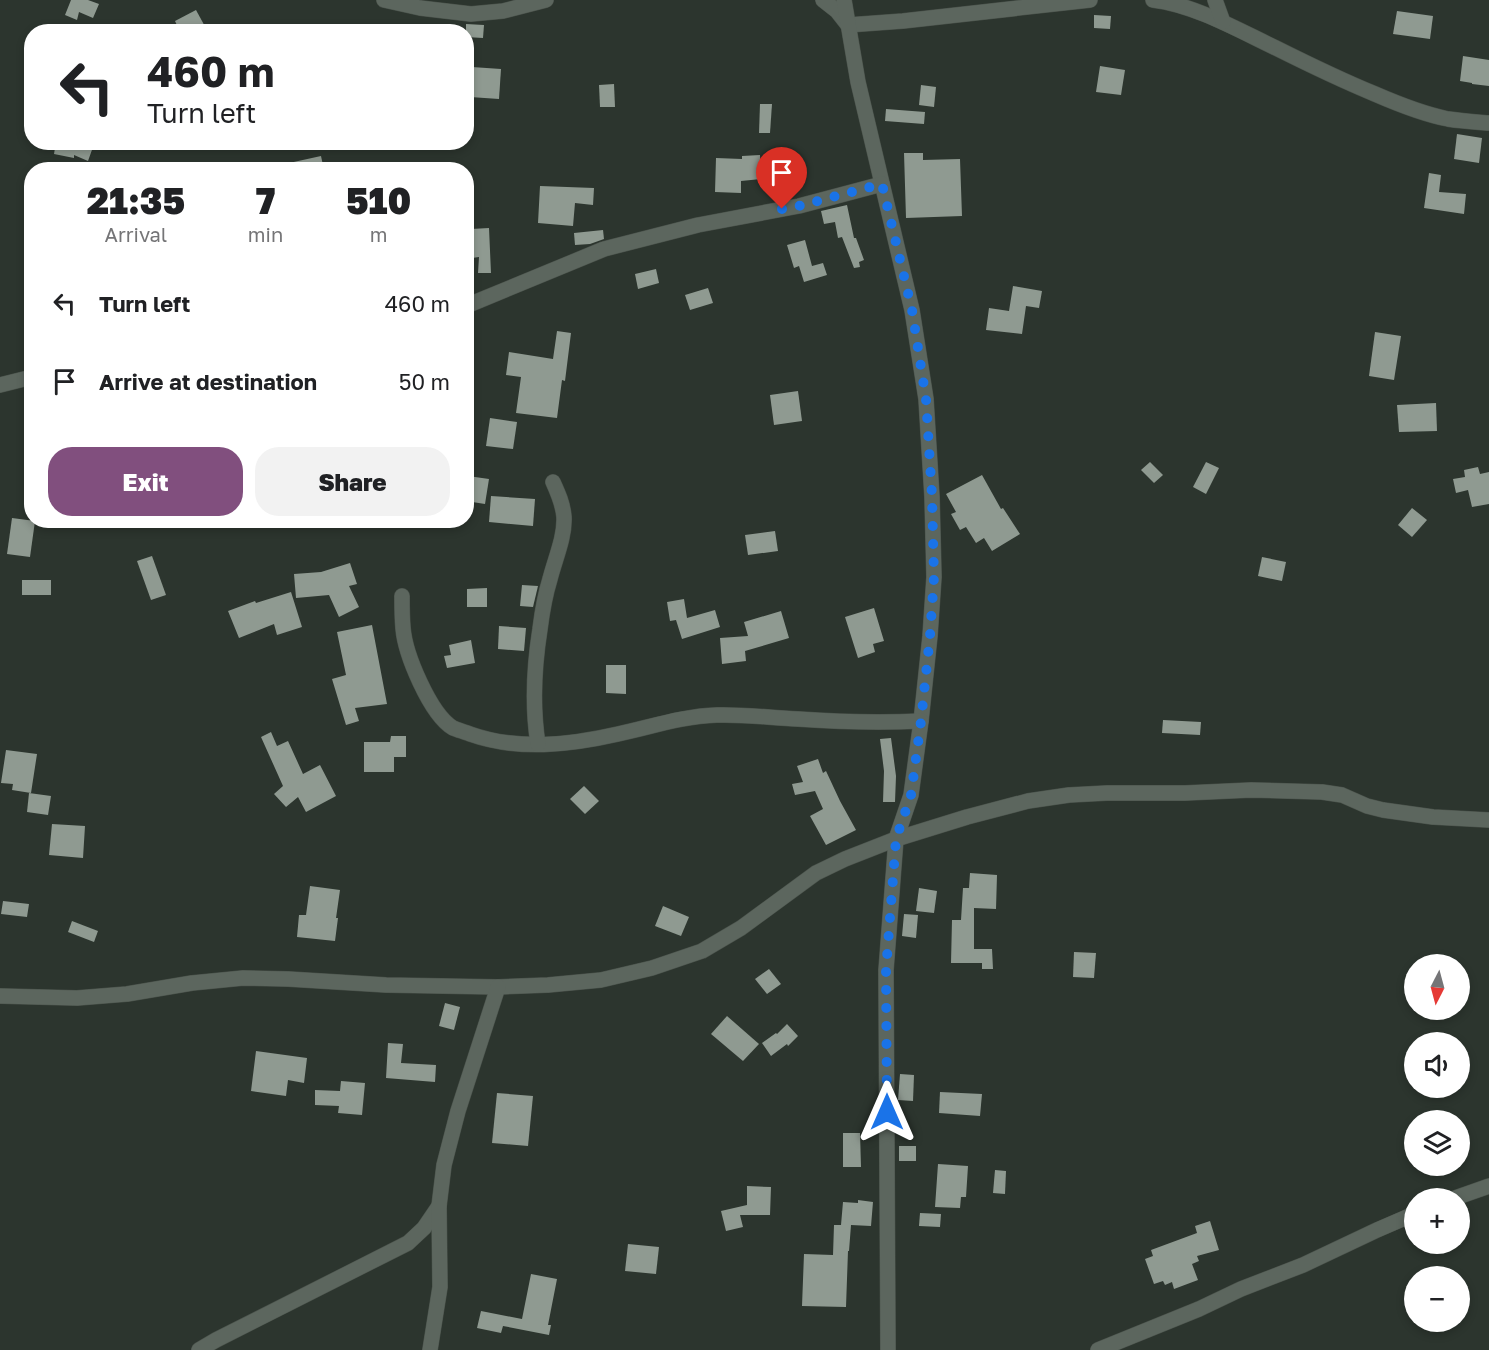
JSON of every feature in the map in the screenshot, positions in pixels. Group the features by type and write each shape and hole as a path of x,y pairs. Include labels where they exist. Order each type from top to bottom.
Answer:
{"street":[{"path":"384,0 420,8 471,14 503,11 546,0"},
{"path":"824,0 848,25"},
{"path":"844,0 858,82 912,310 926,399 932,496 934,577 930,636 911,795 896,839 886,970 888,1350"},
{"path":"848,25 1090,0"},
{"path":"1153,0 1164,1 1223,22 1328,74 1389,100 1449,119 1489,123"},
{"path":"1183,8 1198,0"},
{"path":"1215,0 1223,22"},
{"path":"474,303 604,249 698,225 799,206 882,184"},
{"path":"0,385 24,379"},
{"path":"538,744 534,707 540,629 549,582 564,529 560,496 553,482"},
{"path":"402,596 403,630 416,672 427,697 440,716 453,728 477,736 509,743 559,744 619,734 693,717 716,715 851,723 921,721"},
{"path":"0,996 77,998 127,994 192,983 243,978 386,985 498,987 602,980 652,968 702,951 741,928 816,873 845,859 896,839 967,817 1028,801 1069,795 1251,790 1322,792 1342,795 1383,810 1433,817 1489,820"},
{"path":"430,1350 440,1287 439,1206 444,1165 458,1111 498,987"},
{"path":"1470,1193 1489,1186"},
{"path":"199,1350 408,1243 424,1228 439,1206"},
{"path":"1098,1350 1303,1265 1404,1218"}],"building":[{"path":"71,0 88,0 99,4 93,18 79,12 77,20 65,15"},
{"path":"196,10 204,24 176,24 175,21"},
{"path":"1397,11 1433,16 1430,39 1393,34"},
{"path":"1094,15 1111,16 1110,29 1094,28"},
{"path":"474,24 484,25 483,38 474,37"},
{"path":"1463,56 1489,60 1489,86 1460,81"},
{"path":"1100,66 1125,70 1121,95 1096,92"},
{"path":"474,67 501,69 499,99 474,97"},
{"path":"614,84 615,107 600,107 599,85"},
{"path":"921,85 936,87 934,107 919,105"},
{"path":"760,104 772,104 770,133 759,133"},
{"path":"886,109 925,112 924,124 885,121"},
{"path":"1457,134 1482,138 1479,163 1454,159"},
{"path":"55,150 92,150 88,161 74,155 74,158 54,154"},
{"path":"904,153 923,153 923,160 960,159 962,216 906,218"},
{"path":"760,155 761,179 741,181 741,193 715,192 716,158 742,159 742,156"},
{"path":"321,156 322,162 294,162"},
{"path":"1429,173 1441,175 1439,192 1466,194 1464,214 1424,208"},
{"path":"540,186 594,188 593,205 575,203 573,226 538,223"},
{"path":"847,205 854,238 856,238 864,260 859,262 860,267 854,268 842,237 838,238 835,222 824,224 821,211"},
{"path":"489,228 491,273 478,273 479,257 474,258 474,229"},
{"path":"603,230 604,239 590,244 575,245 574,233"},
{"path":"805,240 812,266 823,263 827,275 804,282 799,266 794,268 787,245"},
{"path":"656,269 659,283 638,289 635,274"},
{"path":"1013,286 1042,291 1039,308 1026,306 1022,334 986,330 989,308 1009,311"},
{"path":"708,288 713,303 690,310 685,295"},
{"path":"557,331 571,333 565,381 562,380 557,418 516,413 521,377 506,375 509,352 553,359"},
{"path":"1375,332 1401,336 1394,380 1369,376"},
{"path":"798,391 802,421 774,425 770,395"},
{"path":"1436,403 1437,431 1399,432 1397,405"},
{"path":"490,418 517,422 513,449 486,446"},
{"path":"1150,462 1163,475 1154,483 1141,470"},
{"path":"1206,462 1219,468 1206,494 1193,487"},
{"path":"1478,467 1480,474 1489,472 1489,504 1472,507 1468,490 1456,493 1453,479 1465,477 1464,470"},
{"path":"982,475 1001,509 1003,508 1020,534 992,551 984,538 976,543 966,527 960,530 951,514 956,512 946,494"},
{"path":"474,477 489,479 485,504 474,502"},
{"path":"491,496 535,499 533,526 489,522"},
{"path":"1412,508 1427,520 1412,537 1398,525"},
{"path":"12,518 24,520 24,528 34,528 30,557 7,554"},
{"path":"775,531 778,551 748,555 745,535"},
{"path":"152,556 166,595 151,600 137,561"},
{"path":"1262,557 1286,562 1282,581 1258,576"},
{"path":"350,563 357,584 349,586 359,607 339,617 329,595 296,598 294,574 321,572"},
{"path":"22,580 51,580 51,595 22,595"},
{"path":"522,585 538,586 533,607 520,606"},
{"path":"487,588 487,607 467,607 467,589"},
{"path":"291,592 302,627 277,635 274,624 239,638 228,611"},
{"path":"684,599 687,618 715,610 720,627 682,639 676,620 670,621 667,602"},
{"path":"874,608 884,641 873,644 875,652 858,658 845,617"},
{"path":"781,611 789,638 745,651 746,661 722,664 720,638 748,636 744,622"},
{"path":"372,625 387,704 355,708 359,721 346,725 332,679 346,675 337,632"},
{"path":"499,626 526,628 524,651 498,649"},
{"path":"471,640 475,663 447,668 444,656 451,655 449,645"},
{"path":"606,665 626,665 626,694 606,693"},
{"path":"1163,720 1201,722 1200,735 1162,733"},
{"path":"271,732 277,746 288,741 303,774 320,765 336,796 306,812 298,797 286,807 274,794 283,786 261,737"},
{"path":"391,736 406,736 406,757 394,757 394,772 364,772 364,742 390,742"},
{"path":"891,738 896,776 895,802 883,802 884,771 880,739"},
{"path":"6,750 37,754 31,793 12,790 13,784 1,783"},
{"path":"818,759 823,773 826,771 856,830 826,845 810,816 823,809 815,791 795,795 792,784 803,782 797,766"},
{"path":"584,786 599,801 585,814 570,799"},
{"path":"29,793 51,796 48,815 27,812"},
{"path":"52,824 85,826 83,858 49,855"},
{"path":"970,873 997,875 996,909 974,908 974,949 992,949 993,969 982,969 982,963 951,963 952,920 961,920 963,888 969,888"},
{"path":"310,886 340,890 335,941 297,937 299,915 306,915"},
{"path":"919,888 937,891 934,913 916,911"},
{"path":"3,901 29,904 27,917 1,914"},
{"path":"663,906 689,917 681,936 655,926"},
{"path":"904,914 918,915 916,938 902,936"},
{"path":"72,921 98,931 94,942 68,932"},
{"path":"1074,952 1096,953 1094,978 1073,977"},
{"path":"769,969 781,984 767,994 755,979"},
{"path":"445,1003 460,1007 454,1030 439,1026"},
{"path":"727,1016 759,1044 743,1061 711,1034"},
{"path":"787,1024 798,1036 788,1046 787,1044 771,1056 762,1043 777,1034"},
{"path":"388,1043 403,1044 401,1063 436,1065 435,1082 386,1078"},
{"path":"256,1051 307,1058 304,1083 288,1080 286,1096 251,1091"},
{"path":"900,1074 914,1075 913,1101 898,1100"},
{"path":"341,1081 365,1083 362,1115 338,1113 339,1106 315,1105 315,1090 340,1091"},
{"path":"940,1092 982,1094 980,1116 939,1113"},
{"path":"497,1093 533,1096 528,1146 492,1143"},
{"path":"843,1133 860,1133 861,1167 843,1167"},
{"path":"899,1146 916,1146 916,1161 899,1161"},
{"path":"938,1164 968,1166 966,1197 961,1197 960,1208 935,1207"},
{"path":"995,1170 1006,1171 1005,1194 993,1193"},
{"path":"747,1186 771,1187 770,1215 740,1215 743,1227 726,1231 721,1211 747,1205"},
{"path":"858,1200 873,1202 871,1226 851,1225 846,1307 802,1306 804,1254 833,1255 834,1225 841,1225 843,1202 858,1203"},
{"path":"920,1213 941,1214 940,1227 919,1226"},
{"path":"1210,1221 1219,1250 1197,1256 1199,1261 1192,1264 1198,1280 1174,1289 1172,1282 1165,1285 1163,1281 1154,1284 1145,1259 1153,1256 1151,1250 1197,1233 1195,1226"},
{"path":"628,1244 659,1247 656,1274 625,1271"},
{"path":"531,1274 557,1279 548,1325 551,1325 549,1335 503,1326 501,1333 477,1328 481,1311 522,1319"}],"route":[{"path":"782,209 882,184 912,310 926,399 934,577 930,636 911,795 896,839 886,970 887,1112"}]}
